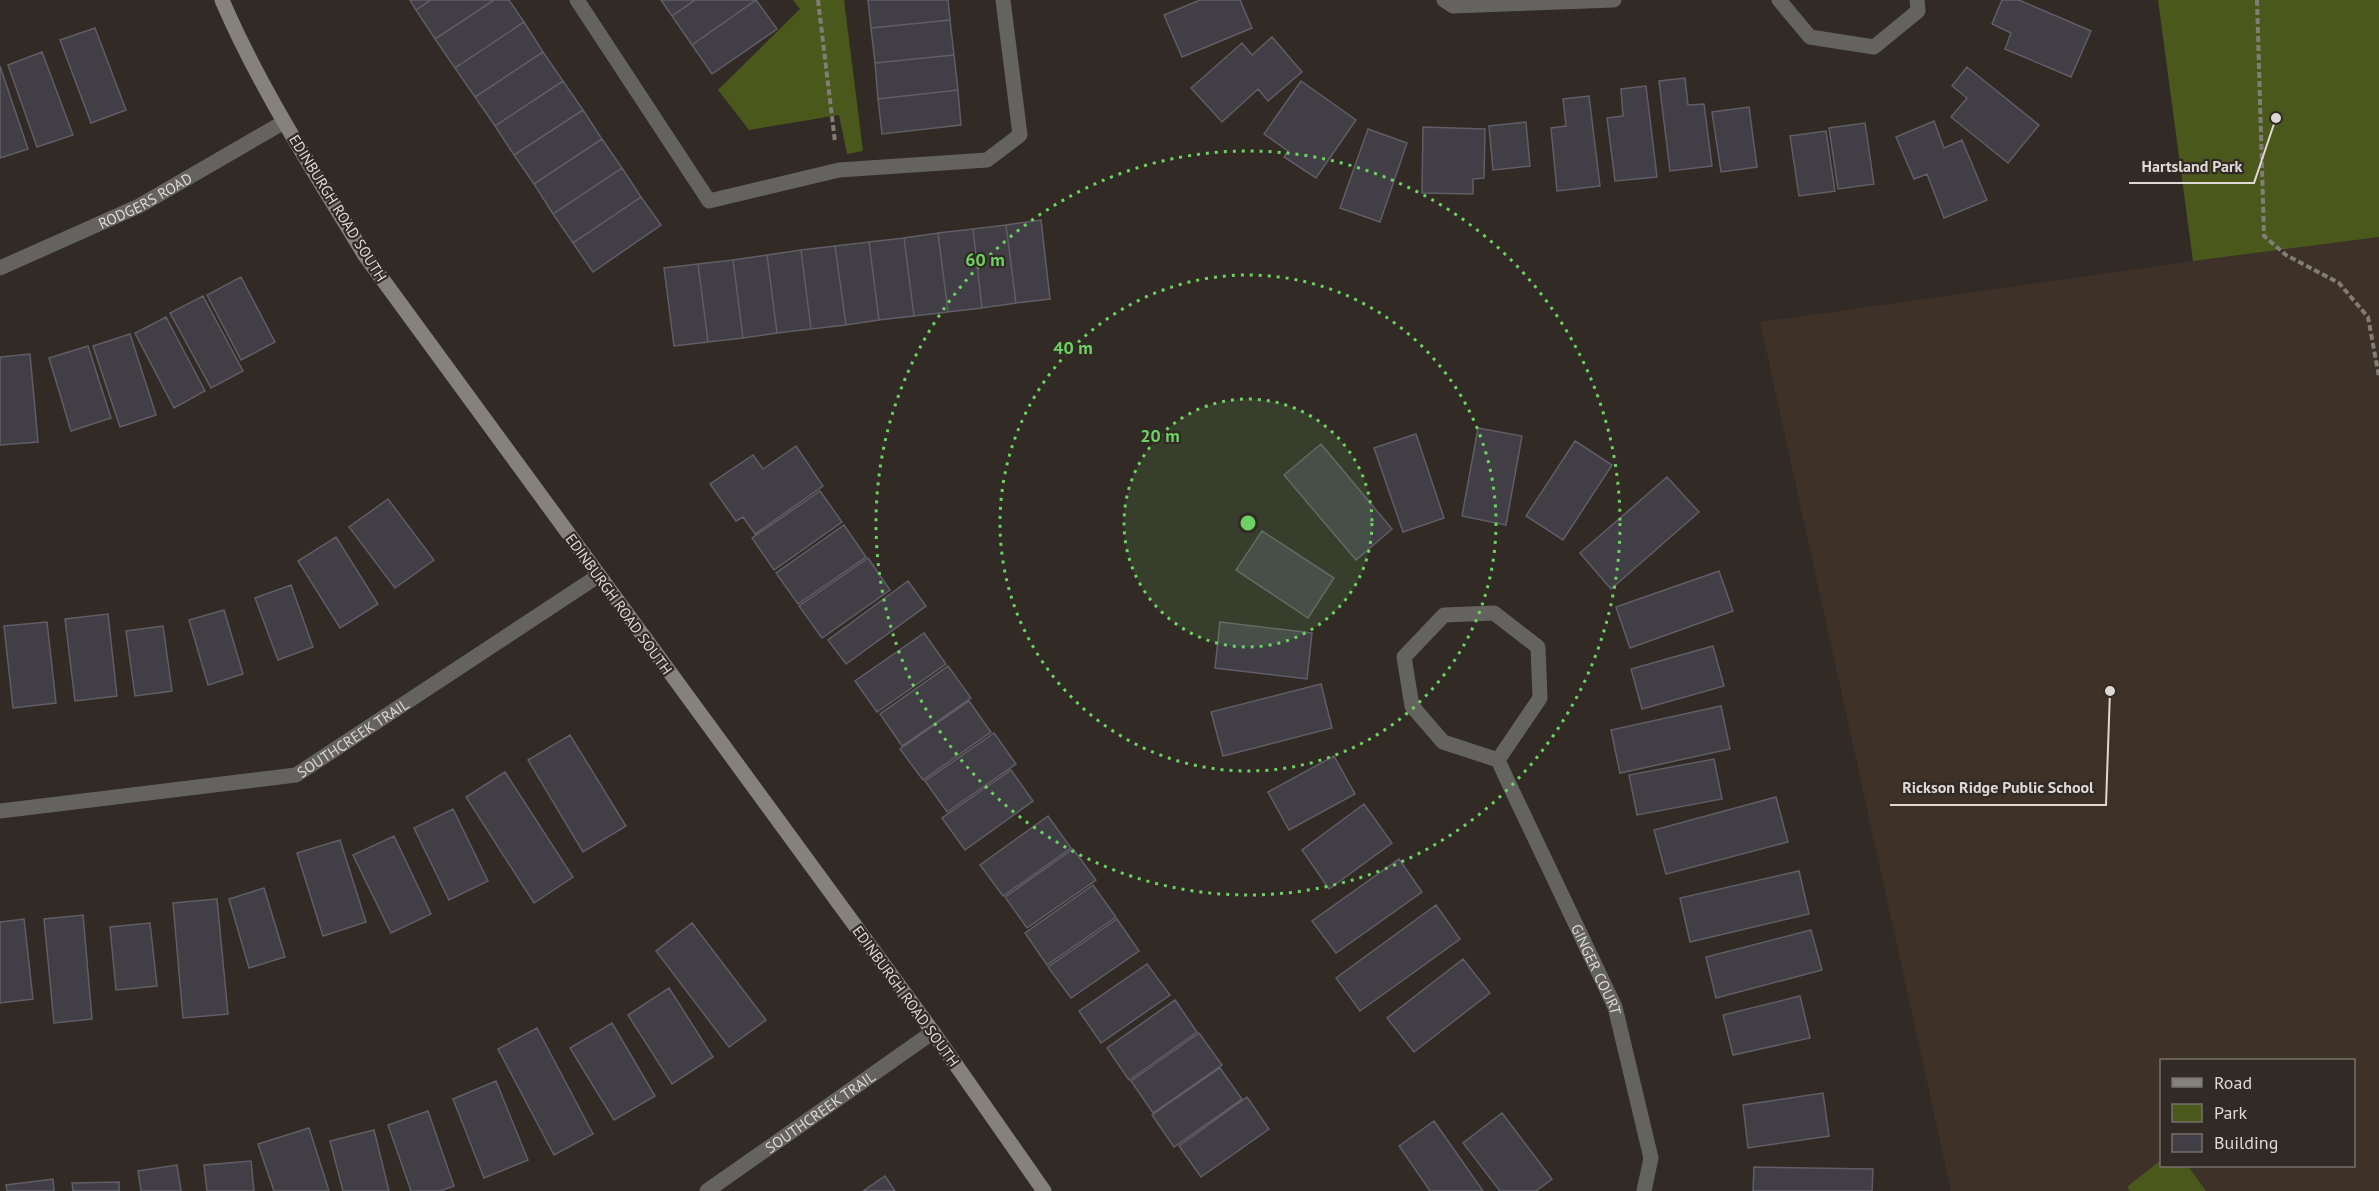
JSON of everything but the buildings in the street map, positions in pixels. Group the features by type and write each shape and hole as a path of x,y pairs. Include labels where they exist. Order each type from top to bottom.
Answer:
{"main road":[{"name":"EDINBURGH ROAD SOUTH","path":"222,0 237,34 284,122 364,254 933,1032 1044,1191"}],"street":[{"path":"577,0 709,201 838,170 987,160 1020,135 1003,0"},
{"path":"1444,0 1453,6 1614,0"},
{"path":"1779,0 1810,37 1874,47 1918,11 1917,0"},
{"name":"RODGERS ROAD","path":"0,268 139,207 284,122"},
{"name":"SOUTHCREEK TRAIL","path":"0,812 296,775 598,576"},
{"path":"1494,613 1538,647 1540,698 1498,760 1443,742 1412,706 1404,657 1444,615 1494,613"},
{"name":"GINGER COURT","path":"1498,760 1615,1007 1651,1158 1644,1191"},
{"name":"SOUTHCREEK TRAIL","path":"707,1191 933,1032"}],"path":[{"path":"818,0 838,170"},
{"path":"2257,0 2264,236 2286,255 2339,283 2368,317 2379,377"}],"shaded area":[{"path":"2379,237 2379,1191 1951,1191 1760,322"}],"green space":[{"path":"793,0 844,0 863,151 847,154 839,115 749,130 718,90 800,9"},
{"path":"2158,0 2379,0 2379,237 2193,261"},
{"path":"2160,1161 2160,1167 2189,1167 2206,1191 2130,1191 2127,1187"}],"place":[{"name":"Hartsland Park","path":"2276,118"},
{"name":"Rickson Ridge Public School","path":"2110,691"}]}
